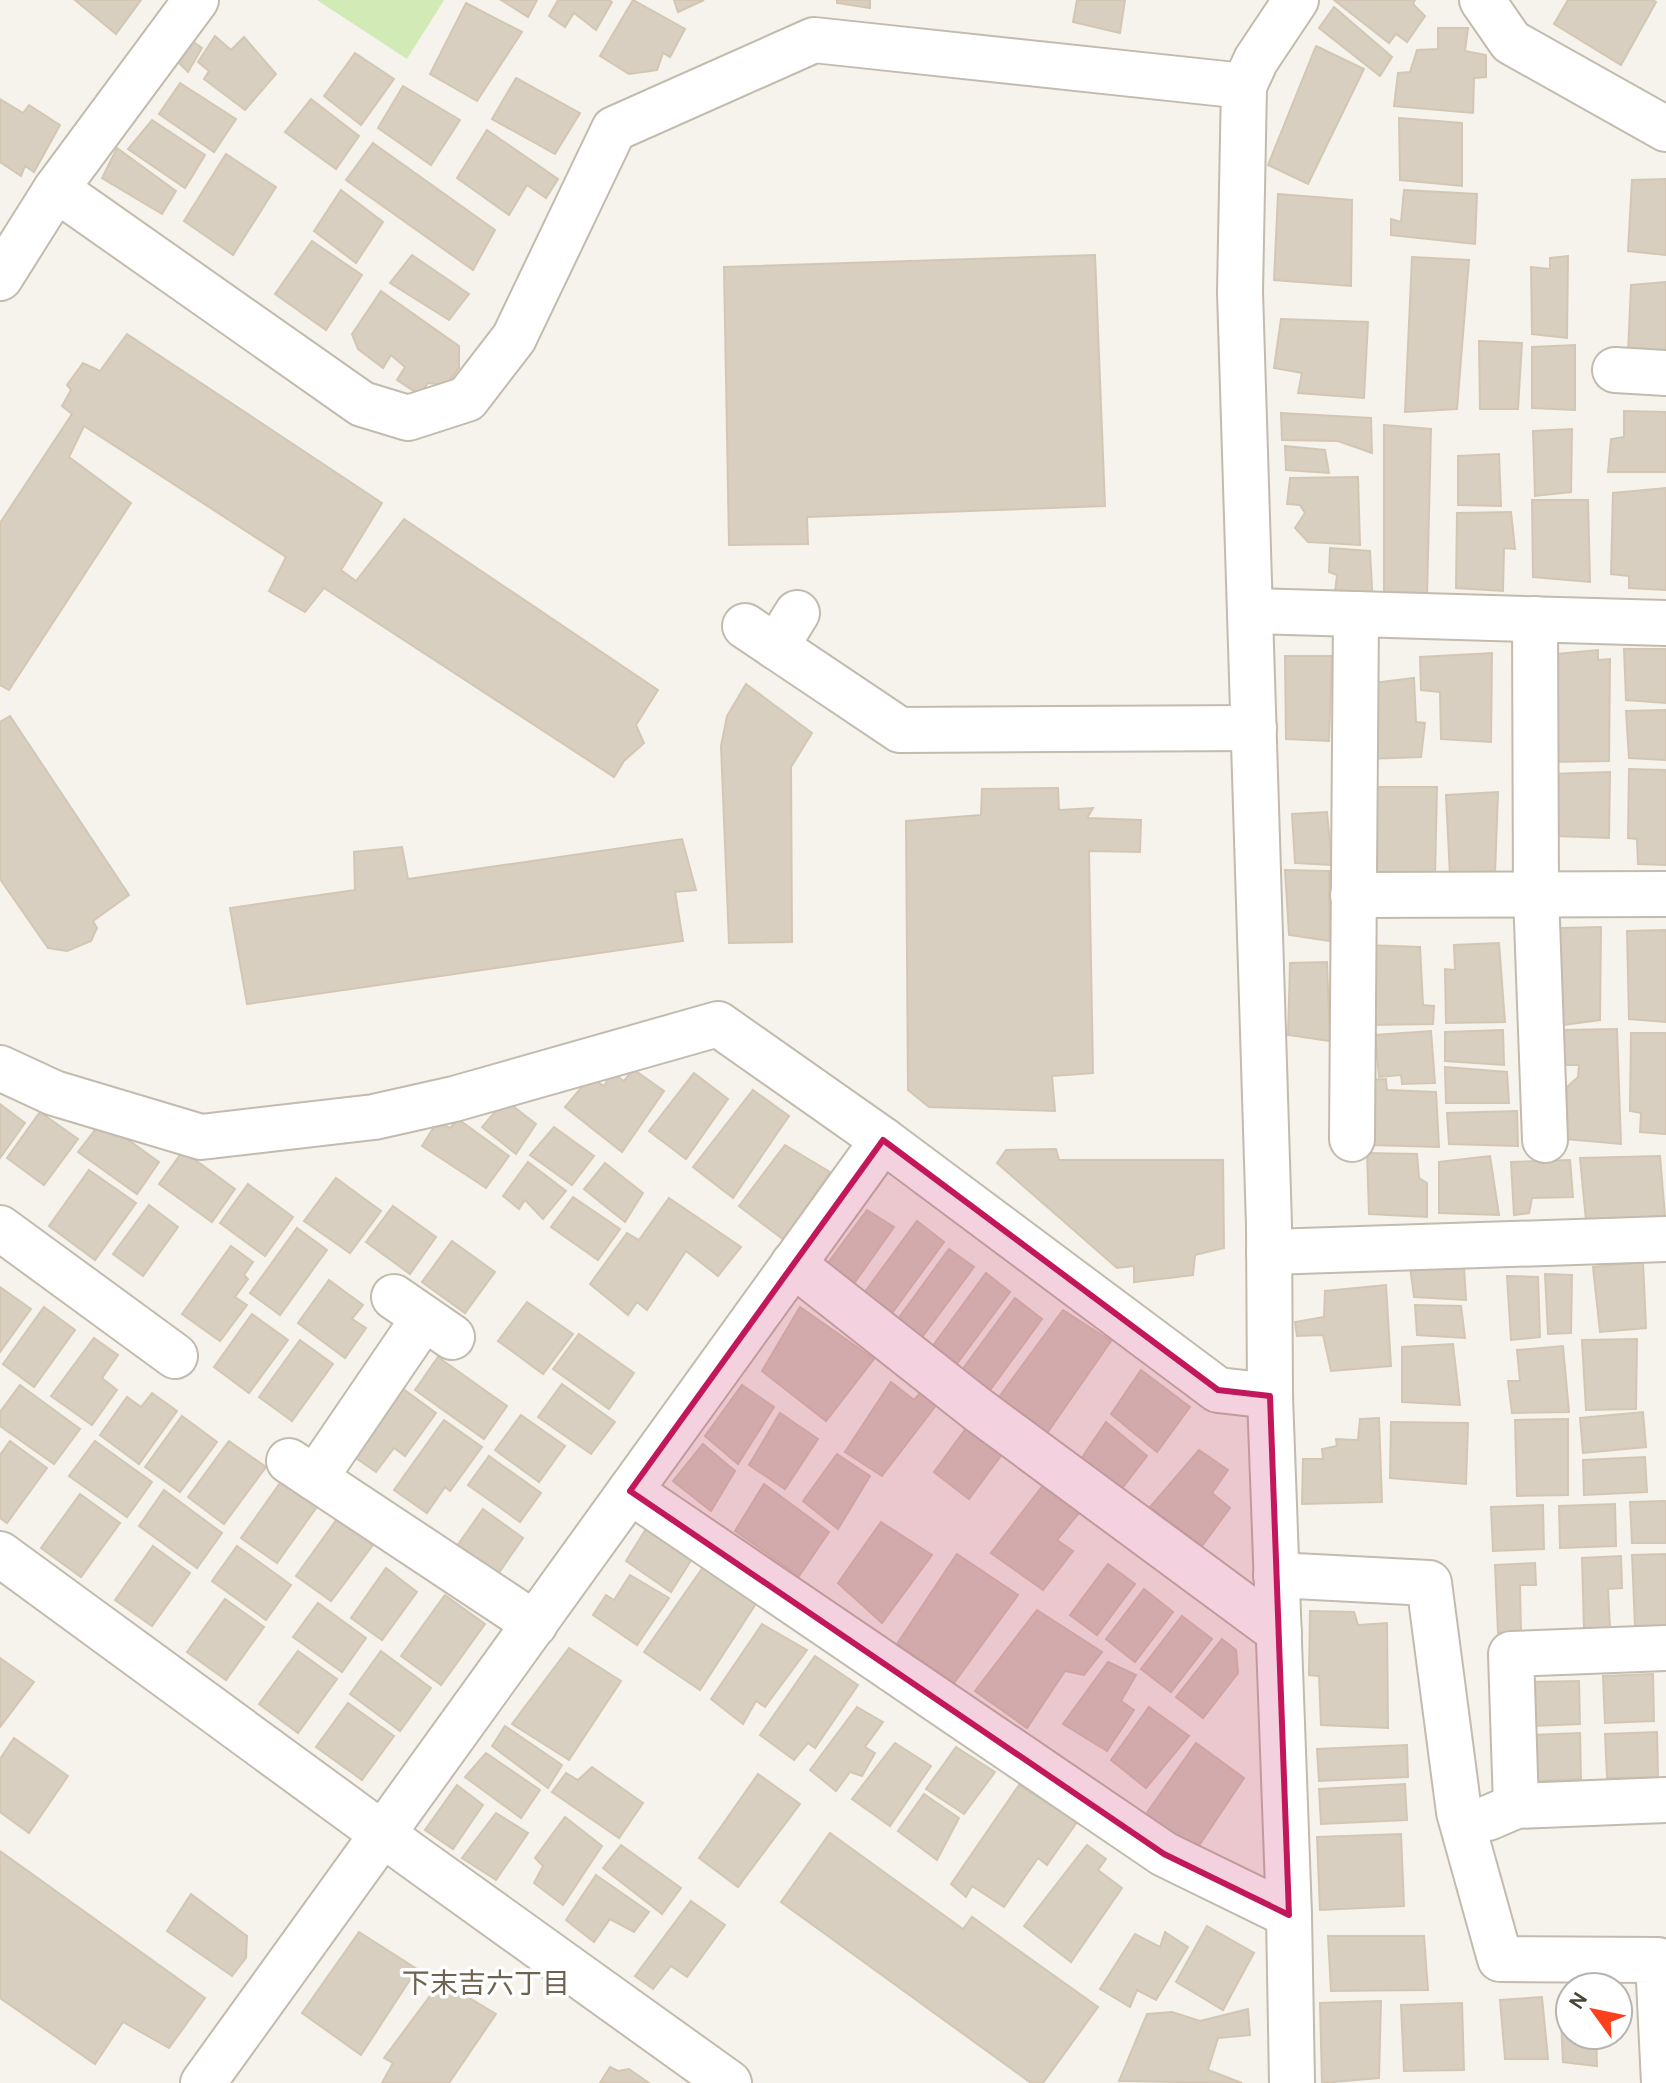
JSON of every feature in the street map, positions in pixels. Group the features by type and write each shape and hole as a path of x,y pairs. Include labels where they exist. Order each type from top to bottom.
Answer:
{"street":[{"path":"0,278 56,189 196,0"},
{"path":"1292,2083 1240,292 1244,86 1256,60 1296,0"},
{"path":"1482,0 1511,42 1666,129"},
{"path":"56,189 362,404 408,418 467,399 514,338 614,129 814,40 1244,86"},
{"path":"1615,370 1666,373"},
{"path":"1250,611 1666,623"},
{"path":"1352,1139 1356,614"},
{"path":"1535,619 1536,894 1545,1140"},
{"path":"773,628 900,730 1254,728"},
{"path":"1353,895 1666,894"},
{"path":"0,1068 54,1093 201,1137 374,1117 454,1099 718,1024 883,1140 1218,1390 1270,1396"},
{"path":"203,2083 883,1140"},
{"path":"0,1228 175,1356"},
{"path":"1269,1252 1666,1239"},
{"path":"793,1264 977,1409 1279,1632"},
{"path":"423,1318 302,1469 535,1624"},
{"path":"630,1491 1164,1854 1289,1915"},
{"path":"0,1554 383,1835 729,2083"},
{"path":"1276,1575 1429,1583 1459,1812 1500,1959 1658,1960 1664,2083"},
{"path":"1516,1806 1511,1654 1666,1648"},
{"path":"1464,1829 1516,1806 1666,1800"}],"highlighted area":[{"path":"883,1140 1218,1390 1270,1396 1289,1915 1164,1854 630,1491"}],"green space":[{"path":"317,0 444,0 407,59"}],"building":[{"path":"75,0 141,0 116,34"},
{"path":"501,0 537,0 528,17"},
{"path":"558,0 612,2 596,30 574,13 565,27 549,16"},
{"path":"633,0 685,29 670,57 663,53 657,70 629,74 600,56"},
{"path":"674,0 704,0 678,12"},
{"path":"837,0 870,0 870,8 837,3"},
{"path":"1077,0 1125,0 1120,33 1073,22"},
{"path":"1334,0 1415,0 1413,4 1425,16 1407,42 1396,34 1389,43"},
{"path":"1568,0 1656,2 1621,65 1554,24"},
{"path":"466,3 522,32 477,101 430,74"},
{"path":"1334,7 1392,57 1380,76 1319,28"},
{"path":"1438,28 1468,28 1465,51 1486,55 1486,77 1474,78 1473,113 1394,106 1398,73 1410,72 1417,50 1438,49"},
{"path":"215,36 231,50 244,37 276,74 245,110 204,79 209,71 198,62"},
{"path":"187,37 202,48 188,72 172,56"},
{"path":"1316,46 1364,69 1308,184 1268,165"},
{"path":"355,53 394,79 361,125 324,96"},
{"path":"516,78 580,113 555,154 492,119"},
{"path":"180,83 236,119 214,152 159,114"},
{"path":"403,86 460,120 431,165 378,128"},
{"path":"0,99 23,113 29,105 60,125 34,172 25,166 21,176 0,162"},
{"path":"311,99 359,136 336,169 285,132"},
{"path":"1399,118 1462,123 1462,186 1400,180"},
{"path":"152,120 205,155 185,188 128,149"},
{"path":"487,130 558,179 546,198 527,185 509,215 457,178"},
{"path":"373,143 495,230 473,270 346,180"},
{"path":"117,148 176,191 162,214 102,178"},
{"path":"226,154 276,187 233,255 184,221"},
{"path":"1666,179 1666,255 1628,251 1632,180"},
{"path":"341,190 383,222 356,263 314,231"},
{"path":"1404,190 1477,194 1475,244 1391,235 1391,219 1401,222"},
{"path":"1278,194 1352,200 1351,286 1274,280"},
{"path":"312,241 362,275 326,330 275,294"},
{"path":"412,255 469,294 449,320 390,283"},
{"path":"1095,255 1105,506 807,517 808,544 729,545 724,267"},
{"path":"1568,256 1567,338 1532,334 1531,267 1550,269 1550,258"},
{"path":"1412,257 1469,260 1457,409 1405,412"},
{"path":"1666,282 1666,359 1628,353 1631,285"},
{"path":"381,291 459,346 459,368 446,385 428,383 420,395 397,380 405,367 391,355 383,368 358,349 352,334"},
{"path":"1281,319 1368,322 1364,398 1298,393 1302,373 1274,368"},
{"path":"127,334 382,503 341,570 356,581 404,519 658,690 636,725 644,743 624,761 614,777 324,588 305,612 269,591 286,557 84,426 69,457 131,503 9,690 0,685 0,523 72,414 62,406 71,390 67,385 83,363 100,371"},
{"path":"1479,341 1522,343 1518,409 1480,409"},
{"path":"1575,345 1575,410 1532,408 1532,347"},
{"path":"1624,411 1666,412 1666,472 1608,472 1611,439 1624,437"},
{"path":"1281,413 1371,418 1372,453 1338,441 1282,440"},
{"path":"1384,425 1431,429 1427,597 1384,592"},
{"path":"1572,429 1571,492 1535,496 1533,431"},
{"path":"1285,446 1325,450 1329,473 1286,470"},
{"path":"1499,454 1501,506 1458,505 1458,456"},
{"path":"1358,477 1360,545 1308,542 1295,528 1305,513 1300,505 1287,504 1290,478"},
{"path":"1666,488 1666,590 1629,588 1629,576 1611,574 1613,493"},
{"path":"1532,500 1588,500 1590,582 1533,577"},
{"path":"1511,512 1515,549 1504,548 1503,591 1456,588 1457,513"},
{"path":"1330,548 1370,551 1373,606 1335,592 1337,575 1329,572"},
{"path":"1624,649 1666,649 1666,703 1626,700"},
{"path":"1598,650 1598,660 1610,659 1609,761 1550,762 1546,655"},
{"path":"1492,653 1491,742 1441,739 1440,692 1421,690 1420,657"},
{"path":"1285,656 1332,656 1329,741 1286,739"},
{"path":"1414,678 1416,722 1425,723 1421,757 1365,759 1366,684"},
{"path":"746,684 812,733 791,767 792,942 729,943 721,746 727,716"},
{"path":"1666,710 1666,760 1629,758 1626,711"},
{"path":"10,716 129,895 93,921 97,928 91,941 67,951 48,948 0,879 0,722"},
{"path":"1629,769 1666,770 1666,865 1638,864 1637,839 1628,838"},
{"path":"1610,772 1609,838 1556,836 1550,774"},
{"path":"1361,787 1437,787 1435,876 1361,881"},
{"path":"1058,788 1059,810 1093,808 1087,818 1141,820 1140,852 1089,851 1093,1073 1052,1076 1055,1111 929,1107 908,1090 906,821 981,815 982,789"},
{"path":"1498,792 1495,874 1450,876 1446,795"},
{"path":"1327,812 1332,865 1295,863 1292,814"},
{"path":"682,839 696,890 675,892 683,941 247,1004 230,908 355,890 354,852 402,847 408,879"},
{"path":"1285,870 1329,871 1330,941 1289,935"},
{"path":"1601,927 1600,1020 1555,1026 1551,936 1561,928"},
{"path":"1666,930 1666,1022 1629,1019 1627,931"},
{"path":"1499,943 1505,1022 1446,1023 1445,969 1455,970 1454,945"},
{"path":"1364,945 1420,947 1423,1005 1434,1006 1433,1024 1365,1025"},
{"path":"1327,962 1330,1041 1288,1035 1290,963"},
{"path":"1617,1029 1621,1144 1566,1139 1567,1087 1578,1077 1579,1065 1558,1065 1560,1030"},
{"path":"1503,1030 1504,1065 1445,1061 1445,1032"},
{"path":"1431,1031 1435,1083 1402,1084 1401,1075 1379,1077 1375,1035"},
{"path":"1631,1033 1666,1033 1666,1134 1640,1132 1641,1113 1630,1111"},
{"path":"1445,1067 1507,1072 1509,1103 1446,1103"},
{"path":"633,1069 664,1091 622,1152 565,1107 590,1077 604,1086 612,1073 624,1081"},
{"path":"694,1073 728,1099 686,1159 649,1131"},
{"path":"1386,1079 1387,1090 1436,1092 1439,1147 1370,1145 1364,1080"},
{"path":"753,1090 789,1116 733,1198 693,1167"},
{"path":"505,1100 536,1124 516,1154 482,1127"},
{"path":"0,1104 25,1123 0,1158"},
{"path":"1517,1111 1518,1146 1449,1144 1447,1113"},
{"path":"40,1112 78,1139 44,1185 7,1158"},
{"path":"458,1119 509,1156 486,1188 422,1146 437,1122 450,1128"},
{"path":"102,1121 159,1162 137,1194 78,1152"},
{"path":"554,1127 594,1156 572,1185 530,1155"},
{"path":"785,1145 830,1172 784,1240 739,1206"},
{"path":"1056,1149 1059,1160 1223,1160 1224,1248 1195,1255 1193,1275 1134,1282 1134,1266 1117,1268 997,1163 1006,1150"},
{"path":"183,1151 235,1189 212,1222 159,1184"},
{"path":"1367,1153 1417,1154 1419,1178 1427,1183 1427,1217 1369,1214"},
{"path":"1490,1156 1499,1215 1439,1213 1439,1162"},
{"path":"1660,1156 1665,1216 1586,1221 1580,1158"},
{"path":"1570,1160 1573,1197 1532,1198 1529,1213 1514,1215 1511,1162"},
{"path":"528,1162 566,1191 543,1219 525,1200 519,1209 503,1196"},
{"path":"605,1163 643,1193 625,1222 584,1189"},
{"path":"89,1170 136,1203 95,1260 49,1226"},
{"path":"336,1178 381,1211 350,1253 304,1221"},
{"path":"248,1184 293,1217 265,1256 220,1223"},
{"path":"573,1197 620,1229 598,1260 551,1227"},
{"path":"669,1198 741,1247 718,1276 686,1251 647,1310 637,1302 628,1315 590,1284 627,1233 639,1240"},
{"path":"149,1205 178,1227 143,1276 113,1254"},
{"path":"393,1206 436,1237 410,1274 366,1242"},
{"path":"867,1210 894,1227 853,1285 825,1267"},
{"path":"917,1221 944,1242 892,1313 864,1293"},
{"path":"297,1228 327,1250 280,1315 250,1293"},
{"path":"452,1241 495,1272 465,1313 422,1282"},
{"path":"231,1246 253,1262 244,1275 248,1279 235,1297 247,1305 220,1341 182,1314"},
{"path":"949,1249 974,1267 920,1340 895,1323"},
{"path":"1643,1262 1646,1328 1600,1332 1593,1267"},
{"path":"1410,1266 1464,1266 1466,1300 1414,1297"},
{"path":"986,1273 1010,1292 956,1365 932,1347"},
{"path":"1545,1274 1572,1275 1571,1333 1548,1334"},
{"path":"1507,1276 1538,1277 1540,1337 1511,1340"},
{"path":"329,1280 363,1305 352,1319 366,1328 345,1358 298,1323"},
{"path":"1386,1285 1391,1366 1331,1371 1323,1335 1297,1336 1295,1322 1324,1317 1325,1291"},
{"path":"0,1287 31,1309 0,1352"},
{"path":"1015,1298 1042,1319 990,1390 962,1370"},
{"path":"527,1302 573,1334 543,1374 498,1341"},
{"path":"1415,1305 1461,1306 1465,1338 1417,1335"},
{"path":"44,1307 75,1330 34,1387 3,1364"},
{"path":"800,1307 874,1359 826,1421 762,1371"},
{"path":"1063,1310 1111,1341 1045,1436 996,1401"},
{"path":"252,1314 288,1340 249,1393 214,1367"},
{"path":"579,1334 634,1373 609,1409 553,1369"},
{"path":"94,1338 118,1355 102,1378 117,1390 92,1425 51,1396"},
{"path":"1637,1339 1636,1409 1586,1410 1582,1340"},
{"path":"300,1340 333,1364 292,1421 259,1397"},
{"path":"1453,1344 1460,1405 1402,1402 1402,1347"},
{"path":"1563,1346 1569,1412 1512,1413 1508,1381 1520,1381 1517,1350"},
{"path":"438,1357 507,1406 484,1439 415,1390"},
{"path":"1141,1370 1190,1407 1157,1452 1111,1414"},
{"path":"891,1382 914,1400 921,1392 937,1404 882,1476 845,1452"},
{"path":"562,1384 615,1422 591,1454 538,1417"},
{"path":"20,1385 80,1429 54,1464 0,1426 0,1412"},
{"path":"742,1385 774,1407 738,1464 705,1436"},
{"path":"402,1388 436,1413 405,1456 394,1448 376,1472 353,1456"},
{"path":"152,1393 177,1411 139,1464 100,1435 127,1397 141,1407"},
{"path":"1643,1412 1646,1447 1583,1453 1580,1418"},
{"path":"780,1413 818,1439 785,1489 749,1465"},
{"path":"521,1415 565,1446 539,1482 495,1450"},
{"path":"182,1416 217,1442 180,1492 145,1467"},
{"path":"1379,1418 1382,1502 1302,1504 1303,1459 1323,1459 1322,1449 1337,1446 1336,1439 1358,1440 1360,1419"},
{"path":"1568,1419 1568,1495 1517,1496 1515,1420"},
{"path":"444,1420 482,1447 450,1491 445,1487 427,1513 394,1490"},
{"path":"1106,1422 1147,1456 1120,1491 1081,1459"},
{"path":"1391,1422 1468,1423 1466,1484 1390,1478"},
{"path":"967,1427 1003,1453 969,1499 934,1472"},
{"path":"10,1441 47,1468 7,1523 0,1518 0,1455"},
{"path":"95,1441 152,1482 127,1517 69,1476"},
{"path":"229,1441 266,1467 224,1524 188,1497"},
{"path":"703,1444 735,1471 711,1511 673,1481"},
{"path":"1199,1450 1228,1470 1212,1493 1230,1508 1202,1546 1150,1507"},
{"path":"837,1454 870,1476 838,1529 803,1501"},
{"path":"489,1456 541,1493 520,1522 468,1485"},
{"path":"1645,1457 1647,1492 1584,1495 1583,1460"},
{"path":"283,1479 319,1504 277,1563 241,1538"},
{"path":"764,1484 829,1532 799,1576 735,1531"},
{"path":"1044,1484 1083,1508 1057,1540 1073,1551 1043,1590 991,1553"},
{"path":"164,1490 222,1533 197,1568 139,1526"},
{"path":"80,1494 120,1523 81,1577 41,1548"},
{"path":"1666,1501 1666,1543 1632,1543 1630,1502"},
{"path":"1615,1504 1616,1546 1560,1548 1559,1506"},
{"path":"1543,1505 1544,1549 1493,1551 1491,1507"},
{"path":"483,1509 523,1538 498,1574 457,1546"},
{"path":"337,1519 373,1545 331,1601 296,1576"},
{"path":"651,1521 692,1559 671,1592 626,1561"},
{"path":"881,1522 932,1555 882,1623 838,1583"},
{"path":"153,1546 190,1573 152,1626 115,1600"},
{"path":"237,1546 291,1585 266,1620 212,1581"},
{"path":"957,1554 1018,1595 954,1683 897,1644"},
{"path":"1666,1554 1666,1626 1635,1627 1632,1555"},
{"path":"1621,1556 1622,1588 1608,1589 1610,1628 1584,1629 1582,1558"},
{"path":"706,1563 759,1599 700,1690 644,1652"},
{"path":"1535,1563 1536,1585 1520,1585 1521,1632 1498,1633 1495,1565"},
{"path":"1108,1564 1135,1584 1097,1635 1070,1615"},
{"path":"386,1568 417,1592 382,1640 351,1618"},
{"path":"630,1575 669,1598 637,1645 593,1615 606,1595 614,1600"},
{"path":"1144,1589 1173,1612 1135,1662 1106,1639"},
{"path":"445,1595 485,1624 441,1685 401,1656"},
{"path":"225,1599 264,1627 226,1680 187,1652"},
{"path":"318,1603 366,1638 342,1672 293,1637"},
{"path":"1037,1610 1102,1652 1084,1675 1065,1671 1027,1728 975,1691"},
{"path":"1310,1611 1354,1612 1358,1625 1387,1623 1388,1728 1321,1725 1319,1676 1309,1675"},
{"path":"1182,1616 1212,1639 1171,1692 1141,1669"},
{"path":"762,1624 807,1650 765,1707 756,1701 743,1724 711,1699"},
{"path":"1222,1639 1236,1650 1238,1673 1203,1718 1176,1697"},
{"path":"569,1648 621,1681 569,1760 512,1724"},
{"path":"298,1651 337,1679 298,1733 259,1704"},
{"path":"381,1651 431,1688 400,1731 350,1694"},
{"path":"815,1656 858,1685 815,1748 808,1743 794,1760 760,1735"},
{"path":"0,1658 34,1682 0,1727"},
{"path":"1108,1662 1136,1675 1121,1701 1134,1710 1107,1751 1063,1724"},
{"path":"1653,1674 1654,1721 1605,1723 1603,1676"},
{"path":"1579,1681 1580,1724 1532,1726 1530,1682"},
{"path":"348,1703 394,1736 362,1780 316,1747"},
{"path":"857,1707 883,1722 865,1747 875,1753 862,1776 850,1772 836,1791 810,1770"},
{"path":"1149,1707 1189,1736 1146,1788 1111,1760"},
{"path":"505,1726 562,1765 548,1788 492,1746"},
{"path":"1657,1732 1658,1777 1607,1778 1605,1734"},
{"path":"1580,1733 1581,1779 1532,1781 1531,1735"},
{"path":"14,1738 68,1776 29,1833 0,1812 0,1759"},
{"path":"895,1743 931,1766 890,1826 852,1799"},
{"path":"1196,1743 1244,1778 1196,1850 1146,1814"},
{"path":"1407,1745 1408,1777 1319,1781 1317,1749"},
{"path":"956,1747 995,1772 964,1814 926,1789"},
{"path":"486,1753 540,1790 521,1818 465,1777"},
{"path":"592,1767 643,1803 619,1838 552,1792 566,1773 578,1780"},
{"path":"758,1774 800,1804 738,1887 699,1858"},
{"path":"1405,1784 1407,1820 1321,1824 1319,1789"},
{"path":"457,1785 483,1805 453,1849 425,1830"},
{"path":"1019,1785 1077,1822 1047,1865 1038,1858 1004,1907 972,1886 966,1897 951,1884"},
{"path":"924,1794 959,1818 937,1860 898,1831"},
{"path":"496,1813 528,1833 496,1880 462,1858"},
{"path":"565,1817 602,1846 563,1905 534,1883 543,1866 535,1858"},
{"path":"830,1833 963,1929 972,1917 1098,2007 1043,2083 1031,2083 781,1902"},
{"path":"1401,1834 1404,1906 1320,1910 1317,1837"},
{"path":"621,1845 681,1888 662,1914 603,1868"},
{"path":"1087,1845 1106,1859 1098,1870 1122,1888 1071,1962 1024,1926"},
{"path":"0,1851 205,1998 169,2048 123,2022 95,2064 0,1998"},
{"path":"596,1875 649,1912 634,1932 610,1919 594,1942 566,1920"},
{"path":"191,1894 247,1936 246,1958 232,1976 167,1931"},
{"path":"691,1901 725,1925 687,1977 671,1966 653,1989 635,1976"},
{"path":"1207,1926 1254,1953 1223,2010 1176,1982"},
{"path":"359,1932 417,1969 361,2055 302,2013"},
{"path":"1165,1932 1188,1947 1156,2000 1137,1990 1130,2007 1100,1989 1135,1934 1160,1947"},
{"path":"1328,1936 1424,1936 1428,1990 1331,1991"},
{"path":"441,1981 496,2014 449,2083 382,2083 393,2063 384,2058"},
{"path":"1542,1997 1548,2059 1505,2059 1500,2000"},
{"path":"1381,2001 1379,2078 1322,2083 1320,2003"},
{"path":"1462,2003 1464,2070 1404,2071 1401,2005"},
{"path":"1248,2009 1250,2035 1218,2038 1208,2070 1242,2083 1119,2081 1147,2014 1172,2012 1200,2021"},
{"path":"1562,2051 1597,2051 1597,2066 1563,2062"},
{"path":"610,2067 618,2071 629,2069 649,2083 600,2083"}],"district":[{"name":"下末吉六丁目","path":"486,1983"}]}
